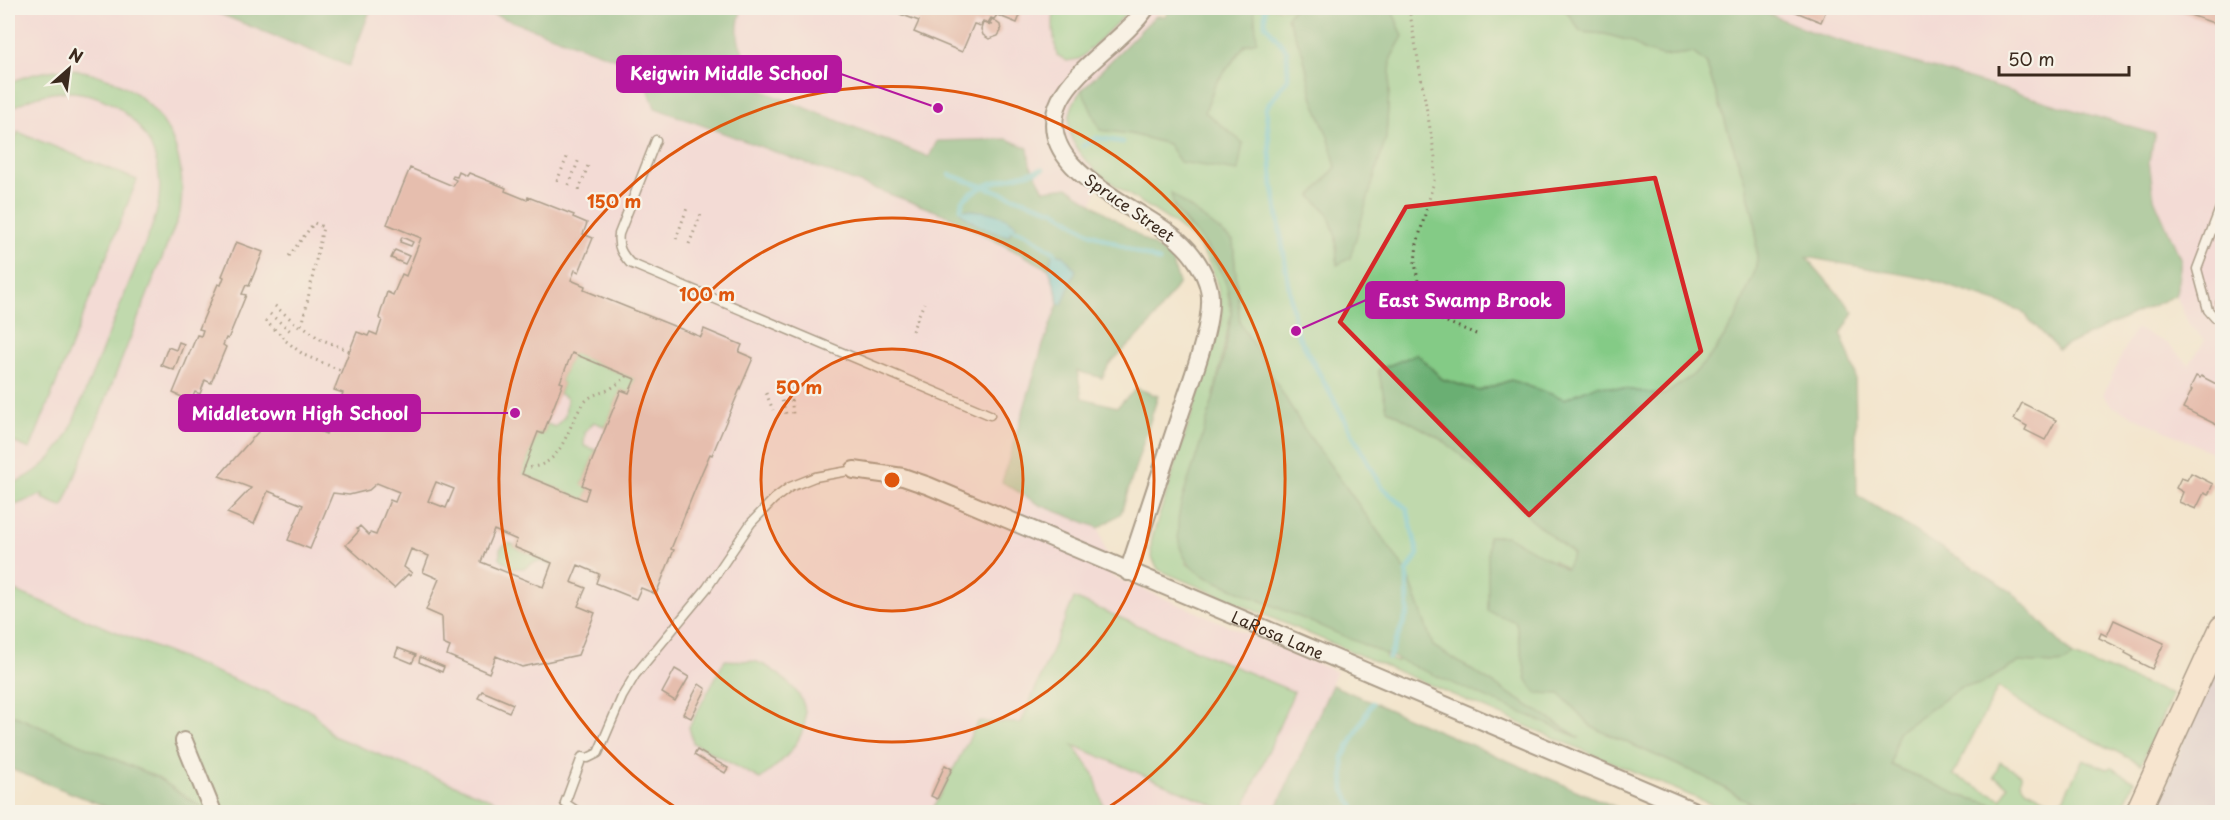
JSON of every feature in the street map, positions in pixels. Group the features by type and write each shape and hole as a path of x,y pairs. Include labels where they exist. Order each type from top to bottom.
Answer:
{"main road":[{"path":"2138,813 2223,628"}],"street":[{"name":"Spruce Street","path":"1128,572 1199,356 1209,308 1209,290 1203,273 1177,238 1088,180 1075,168 1061,147 1055,120 1058,106 1078,76 1138,19 1146,8"},
{"name":"LaRosa Lane","path":"854,470 879,472 929,486 1697,813"},
{"path":"184,741 213,813"}],"lane":[{"path":"656,140 619,234 620,250 630,263 990,415"},
{"path":"2223,203 2198,269 2208,310 2215,318 2223,321"},
{"path":"578,813 565,803 582,757 588,758 598,753 631,680 707,588 751,523 774,498 790,487 815,477 854,470"}],"path":[{"path":"1409,8 1435,157 1434,181 1417,244 1415,262 1419,288 1428,305 1442,320 1476,334"},
{"path":"557,181 568,155"},
{"path":"568,185 579,159"},
{"path":"579,190 589,163"},
{"path":"676,239 687,208"},
{"path":"689,244 701,214"},
{"path":"289,256 314,223 322,227 301,324"},
{"path":"912,331 924,303"},
{"path":"275,306 318,338 350,351"},
{"path":"270,314 293,333"},
{"path":"265,321 304,355 342,371"},
{"path":"524,467 536,466 555,454 568,436 584,402 592,395 608,390 627,375"},
{"path":"790,388 793,414"},
{"path":"779,389 786,414"},
{"path":"766,393 773,410"}],"highlighted area":[{"path":"1655,178 1701,351 1529,515 1340,322 1406,207"}],"shaded area":[{"path":"8,8 205,8 349,65 371,8 475,8 641,68 949,216 1049,269 1058,304 1043,345 1002,482 1040,505 1099,528 1112,576 1337,672 1275,812 522,812 333,736 312,711 8,588"},
{"path":"743,8 1162,8 1082,89 1073,102 1070,113 1070,132 1084,160 1102,177 1092,203 1068,187 1044,190 1029,163 1028,148 930,157 758,89 753,63 739,45 737,23"},
{"path":"1755,8 2222,8 2222,457 2114,407 2103,395 2135,328 2168,344 2189,365 2205,341 2189,325 2176,295 2181,260 2154,198 2149,161 2155,134 1814,33"},
{"path":"2222,647 2222,812 2155,812"}],"green space":[{"path":"205,8 371,8 349,66"},
{"path":"475,8 742,8 738,27 740,44 748,58 765,70 758,89 929,157 937,141 1007,139 1028,148 1030,164 1044,190 1068,187 1171,258 1179,283 1148,327 1109,364 1102,378 1077,371 1082,398 1117,407 1137,388 1158,396 1121,513 1099,528 1040,505 1002,482 1043,345 1058,304 1049,269 949,216 655,108 641,68"},
{"path":"1055,8 1132,8 1083,56 1067,61 1057,55 1053,25"},
{"path":"1171,8 1254,8 1257,41 1245,45 1215,84 1205,112 1243,143 1238,171 1180,162 1168,144 1131,134 1100,130 1082,90 1147,24 1156,16 1165,16"},
{"path":"1254,8 1294,8 1287,17 1303,54 1313,99 1329,139 1336,168 1311,196 1328,213 1336,237 1337,265 1386,138 1391,58 1403,36 1391,8 1564,8 1581,32 1605,34 1630,41 1645,51 1662,56 1693,53 1706,63 1745,182 1756,226 1757,267 1735,320 1715,351 1693,375 1664,395 1597,385 1565,399 1511,380 1479,391 1442,379 1417,354 1387,409 1441,439 1500,487 1532,520 1573,554 1567,569 1553,560 1516,622 1527,680 1560,694 1592,727 1707,778 1766,812 1729,812 1159,570 1156,566 1152,555 1152,538 1222,320 1220,299 1212,270 1196,243 1179,227 1105,178 1085,159 1072,138 1070,115 1082,89 1100,130 1131,134 1168,144 1243,143 1205,112 1215,85 1245,45 1256,41","holes":["1172,205 1207,221 1233,241 1240,323 1304,429 1407,572 1433,646 1575,735 1398,659 1397,662 1385,657 1386,654 1202,575 1186,563 1213,400 1231,314 1226,281 1201,239"]},
{"path":"1294,8 1391,8 1403,36 1391,58 1386,138 1350,258 1337,265 1336,237 1328,213 1311,196 1336,167 1329,139 1313,99 1303,54 1287,17"},
{"path":"1564,8 1755,8 1814,33 2155,134 2149,161 2154,198 2181,260 2176,295 2058,349 2020,310 1928,279 1806,257 1854,312 1841,334 1855,372 1857,495 2012,592 2073,656 2064,663 2055,664 2019,662 1981,684 1961,687 1898,732 1891,765 1961,796 2004,807 2002,812 1766,812 1707,778 1592,727 1560,694 1536,693 1527,680 1516,622 1488,611 1488,536 1507,536 1566,569 1573,554 1532,520 1500,487 1441,439 1387,409 1378,370 1417,354 1442,379 1479,391 1511,380 1565,399 1597,385 1664,395 1693,375 1715,351 1735,320 1757,266 1756,226 1745,182 1706,63 1693,53 1662,56 1645,51 1630,41 1605,34 1581,32"},
{"path":"71,69 99,75 122,85 143,99 159,116 171,136 179,160 182,185 180,213 63,507 42,498 43,494 8,508 8,485 27,477 44,465 69,432 153,224 160,190 156,160 143,133 124,112 99,98 70,92 39,96 8,111 8,84 39,73"},
{"path":"18,132 137,180 30,449 8,440 8,157"},
{"path":"1171,193 1233,241 1240,323 1304,429 1407,572 1433,646 1580,738 1202,575 1187,561 1179,542 1178,520 1186,486 1217,386 1231,306 1230,296 1217,264 1205,245 1178,212"},
{"path":"572,353 635,379 629,393 621,390 606,427 594,422 585,432 584,446 596,450 582,485 589,488 585,500 522,474 538,432 543,434 547,424 555,427 565,416 567,398 559,394 563,383 560,382"},
{"path":"509,543 552,563 551,566 537,562 525,568 512,568 500,558 500,549"},
{"path":"8,588 312,711 333,736 522,812 209,812 156,777 8,713"},
{"path":"1074,598 1294,692 1242,812 1230,812 1073,745 1094,774 1105,812 931,812 978,722 1021,723"},
{"path":"2073,656 2172,695 2141,764 2029,708 1998,687 1953,775 2002,799 2008,785 1994,777 2000,762 2021,774 2021,782 2026,789 2051,802 2059,801 2064,797 2083,759 2107,769 2112,768 2134,781 2121,812 2002,812 2004,807 1961,796 1891,765 1898,732 1961,687 1981,684 2019,662 2064,663"},
{"path":"725,660 757,662 770,668 799,696 805,709 805,722 801,735 783,759 760,779 693,743 689,727"},
{"path":"1332,685 1627,812 1275,812"},
{"path":"8,713 156,777 209,812 119,812 8,768"}],"water":[{"path":"961,209 1005,217 1016,225 1015,230 1011,231 1009,236 989,230 966,217 960,212"},
{"path":"1052,254 1063,255 1076,270 1062,305 1058,304 1049,269"}],"building":[{"path":"903,8 1023,8 1017,23 997,15 988,23 983,21 981,26 974,24 962,52 914,32 919,21 900,14"},
{"path":"1786,8 1827,8 1821,22"},
{"path":"2170,8 2222,8 2222,26"},
{"path":"992,19 1000,25 1001,31 998,36 989,39 983,35 981,29 983,23 992,25 989,24"},
{"path":"410,168 453,186 456,180 452,178 453,176 457,177 459,172 467,176 469,173 506,188 505,191 527,200 528,197 574,215 573,217 587,223 583,234 593,238 579,272 575,270 571,280 585,286 584,290 701,337 704,329 742,345 739,352 753,358 712,455 710,454 702,472 671,549 674,550 656,594 641,588 636,599 596,583 599,574 578,565 571,582 586,588 578,606 595,613 578,655 522,667 496,656 489,673 447,655 450,647 443,644 442,617 426,610 439,579 423,572 429,556 411,549 404,567 412,573 394,588 346,545 359,531 357,529 360,526 369,535 370,533 376,535 390,500 395,502 399,492 377,483 369,490 349,495 333,493 310,549 288,540 303,505 268,491 254,524 227,513 251,488 219,476 282,405 309,417 302,424 326,434 343,393 334,390 357,332 368,336 370,332 377,335 382,320 379,318 387,292 393,295 402,274 406,276 421,238 387,224","holes":["572,353 635,379 629,393 621,390 582,485 589,488 585,500 522,474 538,432 543,434","436,482 454,489 446,508 428,501","494,530 517,540 514,547 552,563 543,587 481,562"]},
{"path":"402,237 413,242 411,246 400,242"},
{"path":"236,242 263,252 249,286 246,285 242,294 246,295 228,339 226,338 223,345 226,347 211,383 205,380 200,394 195,392 191,401 173,393 197,335 201,336 203,330 199,329 218,284 221,285 224,277 222,276"},
{"path":"395,250 409,256 405,264 391,258"},
{"path":"2222,287 2222,307 2215,304"},
{"path":"179,342 184,344 174,370 161,365 168,347 176,350"},
{"path":"2196,376 2200,378 2201,376 2222,387 2222,422 2219,426 2183,408"},
{"path":"2022,403 2056,420 2045,440 2025,430 2027,426 2014,419"},
{"path":"2191,473 2213,484 2208,495 2204,493 2196,509 2179,502 2183,492 2176,488 2181,478 2187,480"},
{"path":"2114,620 2164,643 2152,669 2132,659 2133,657 2125,653 2126,651 2099,638 2101,633 2107,636"},
{"path":"398,648 416,655 412,663 395,656"},
{"path":"420,657 444,667 442,672 419,662"},
{"path":"675,669 689,677 675,701 662,693"},
{"path":"699,684 706,689 691,718 683,714"},
{"path":"482,691 513,704 509,712 478,698"},
{"path":"697,750 728,768 725,773 694,755"},
{"path":"945,765 952,769 937,799 931,796"}],"waterway":[{"path":"1265,8 1265,24 1287,51 1288,78 1266,108 1273,186 1296,331 1381,486 1407,509 1418,554 1407,572 1408,612 1389,658"},
{"path":"1083,146 1097,138 1122,142"},
{"path":"961,209 962,201 989,184 1043,169"},
{"path":"950,175 1055,211 1090,233 1159,261"},
{"path":"1015,230 1024,232 1055,253"},
{"path":"1356,812 1344,790 1343,757 1372,703"}],"place":[{"name":"Keigwin Middle School","path":"938,108"},
{"name":"East Swamp Brook","path":"1296,331"},
{"name":"Middletown High School","path":"515,413"}]}
